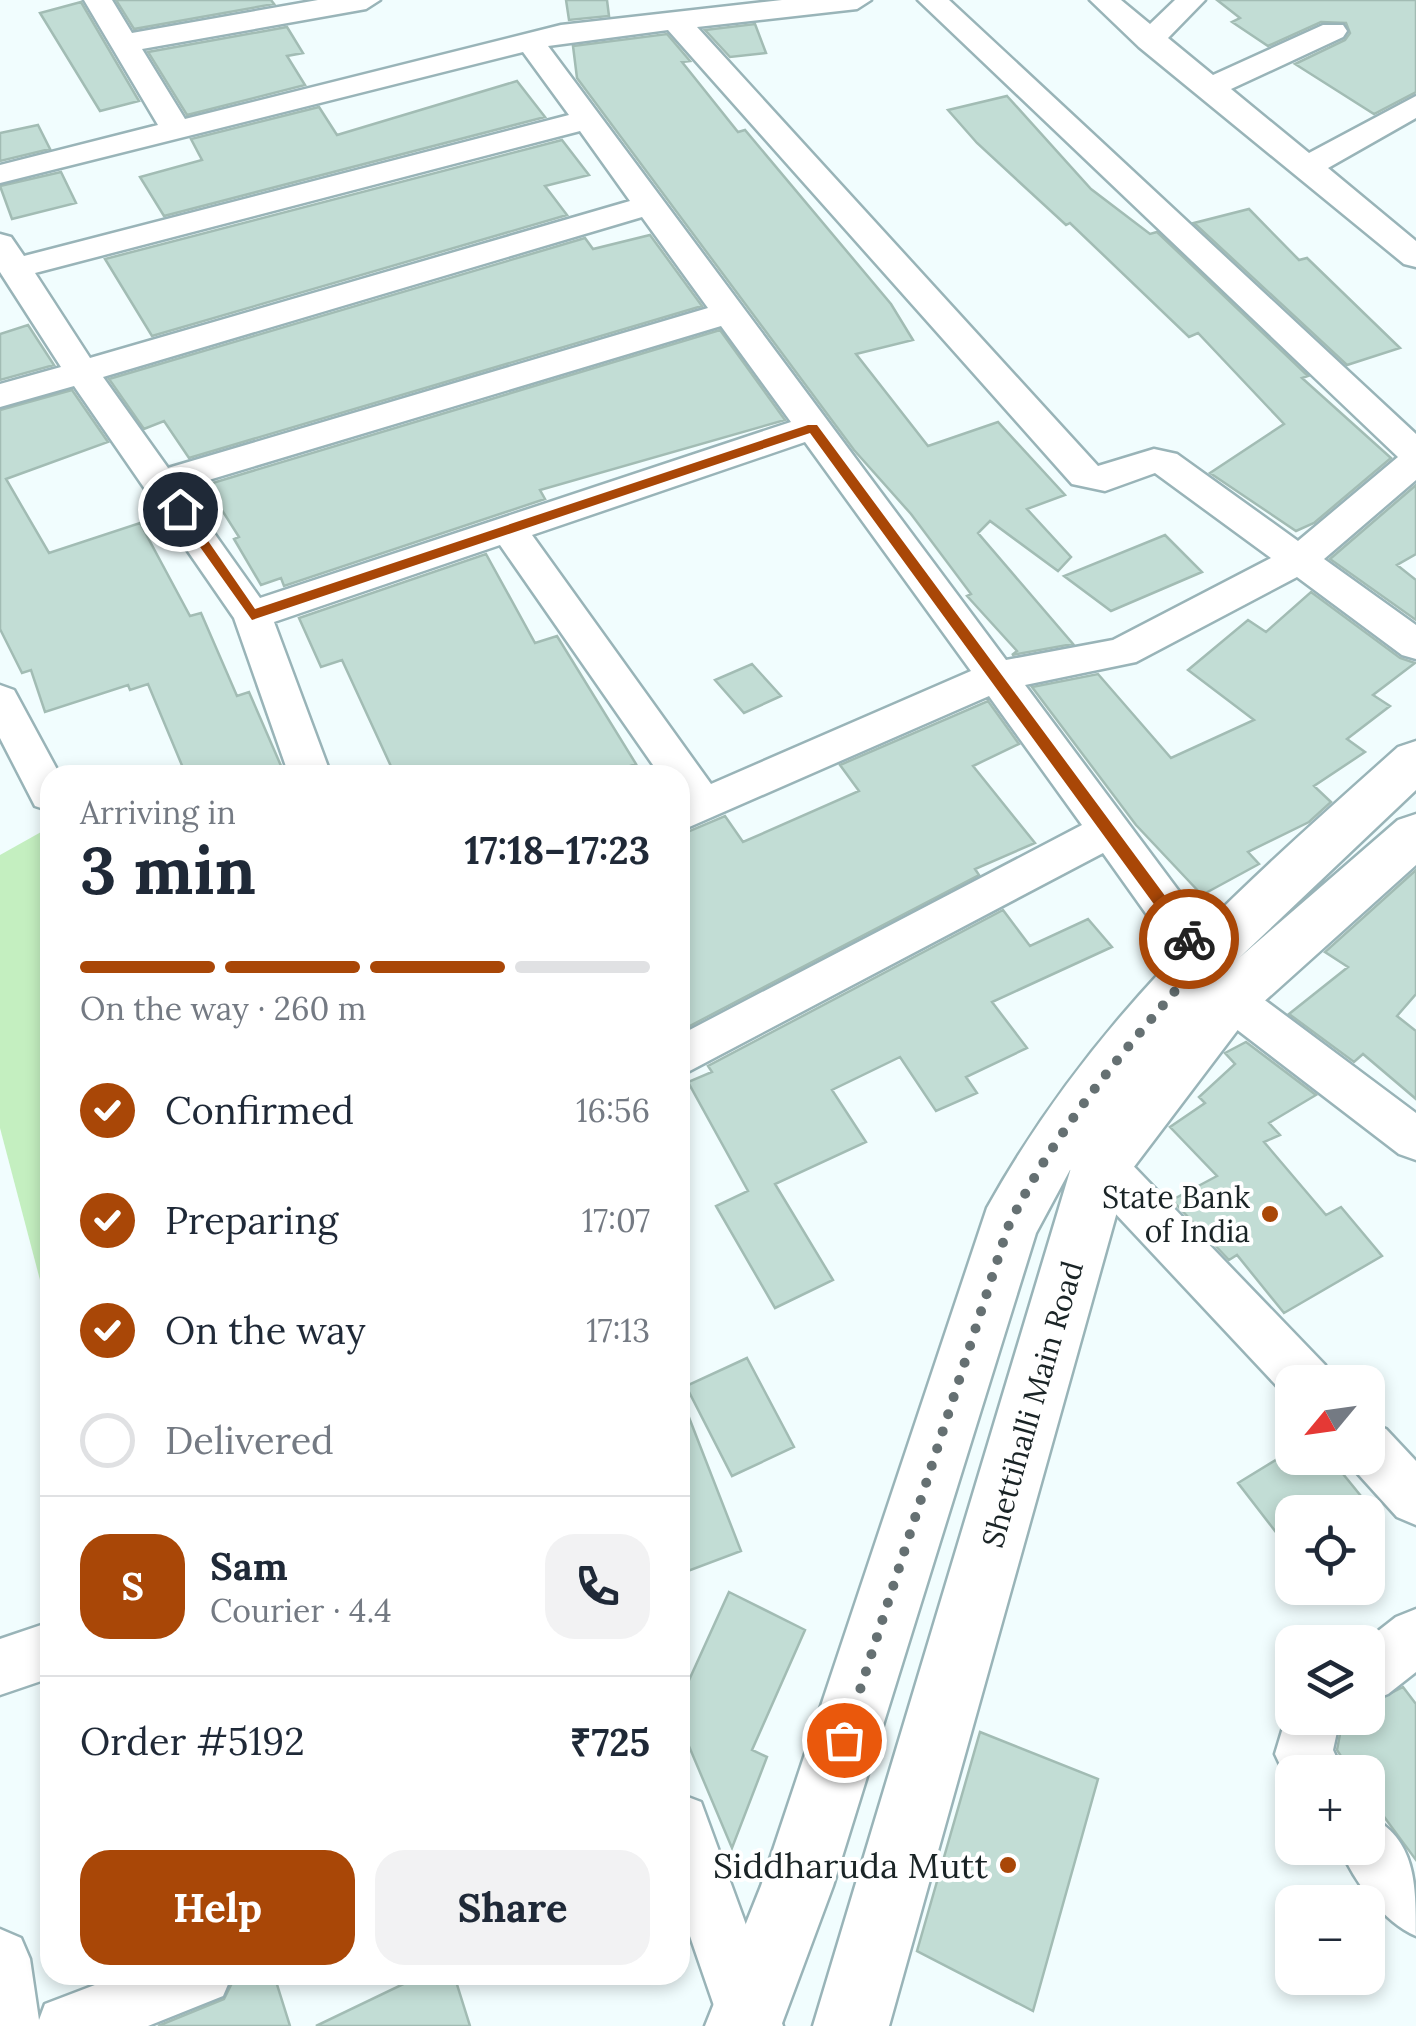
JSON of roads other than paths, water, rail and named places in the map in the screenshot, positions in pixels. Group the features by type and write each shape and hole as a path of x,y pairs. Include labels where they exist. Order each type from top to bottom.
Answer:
{"main road":[{"name":"Shettihalli Main Road","path":"851,2026 1080,1150 1216,979 1416,760"},
{"name":"Shettihalli Main Road","path":"1216,979 1416,834"},
{"name":"Shettihalli Main Road","path":"748,2023 798,1886 1008,1227 1036,1167 1080,1150"}],"street":[{"path":"98,0 176,129"},
{"path":"124,43 366,0"},
{"path":"552,0 545,37 588,120 1216,979 1416,1140"},
{"path":"0,174 545,37 857,0"},
{"path":"692,810 996,677 1122,652 1301,559 1416,458 932,0"},
{"path":"1104,0 1416,258"},
{"path":"1149,40 1191,0"},
{"path":"674,19 1085,476 1104,480 1149,461 1164,462 1416,645"},
{"path":"1209,88 1333,31"},
{"path":"1306,168 1416,105"},
{"path":"306,765 252,615 5,255 588,120"},
{"path":"0,396 650,204"},
{"path":"162,482 728,312"},
{"path":"252,615 812,428"},
{"path":"508,529 663,765"},
{"path":"0,700 40,777"},
{"path":"0,788 40,785"},
{"path":"690,1051 1106,832"},
{"path":"1080,1150 1290,1365"},
{"path":"1385,1465 1416,1500"},
{"path":"1385,1661 1416,1637"},
{"path":"0,1667 40,1653"},
{"path":"690,1852 748,2023"},
{"path":"1384,1865 1416,1906"},
{"path":"0,1958 9,2026"},
{"path":"67,2026 176,1985"}],"place":[{"name":"State Bank of India","path":"1270,1214"},
{"name":"Siddharuda Mutt","path":"1008,1865"}]}
